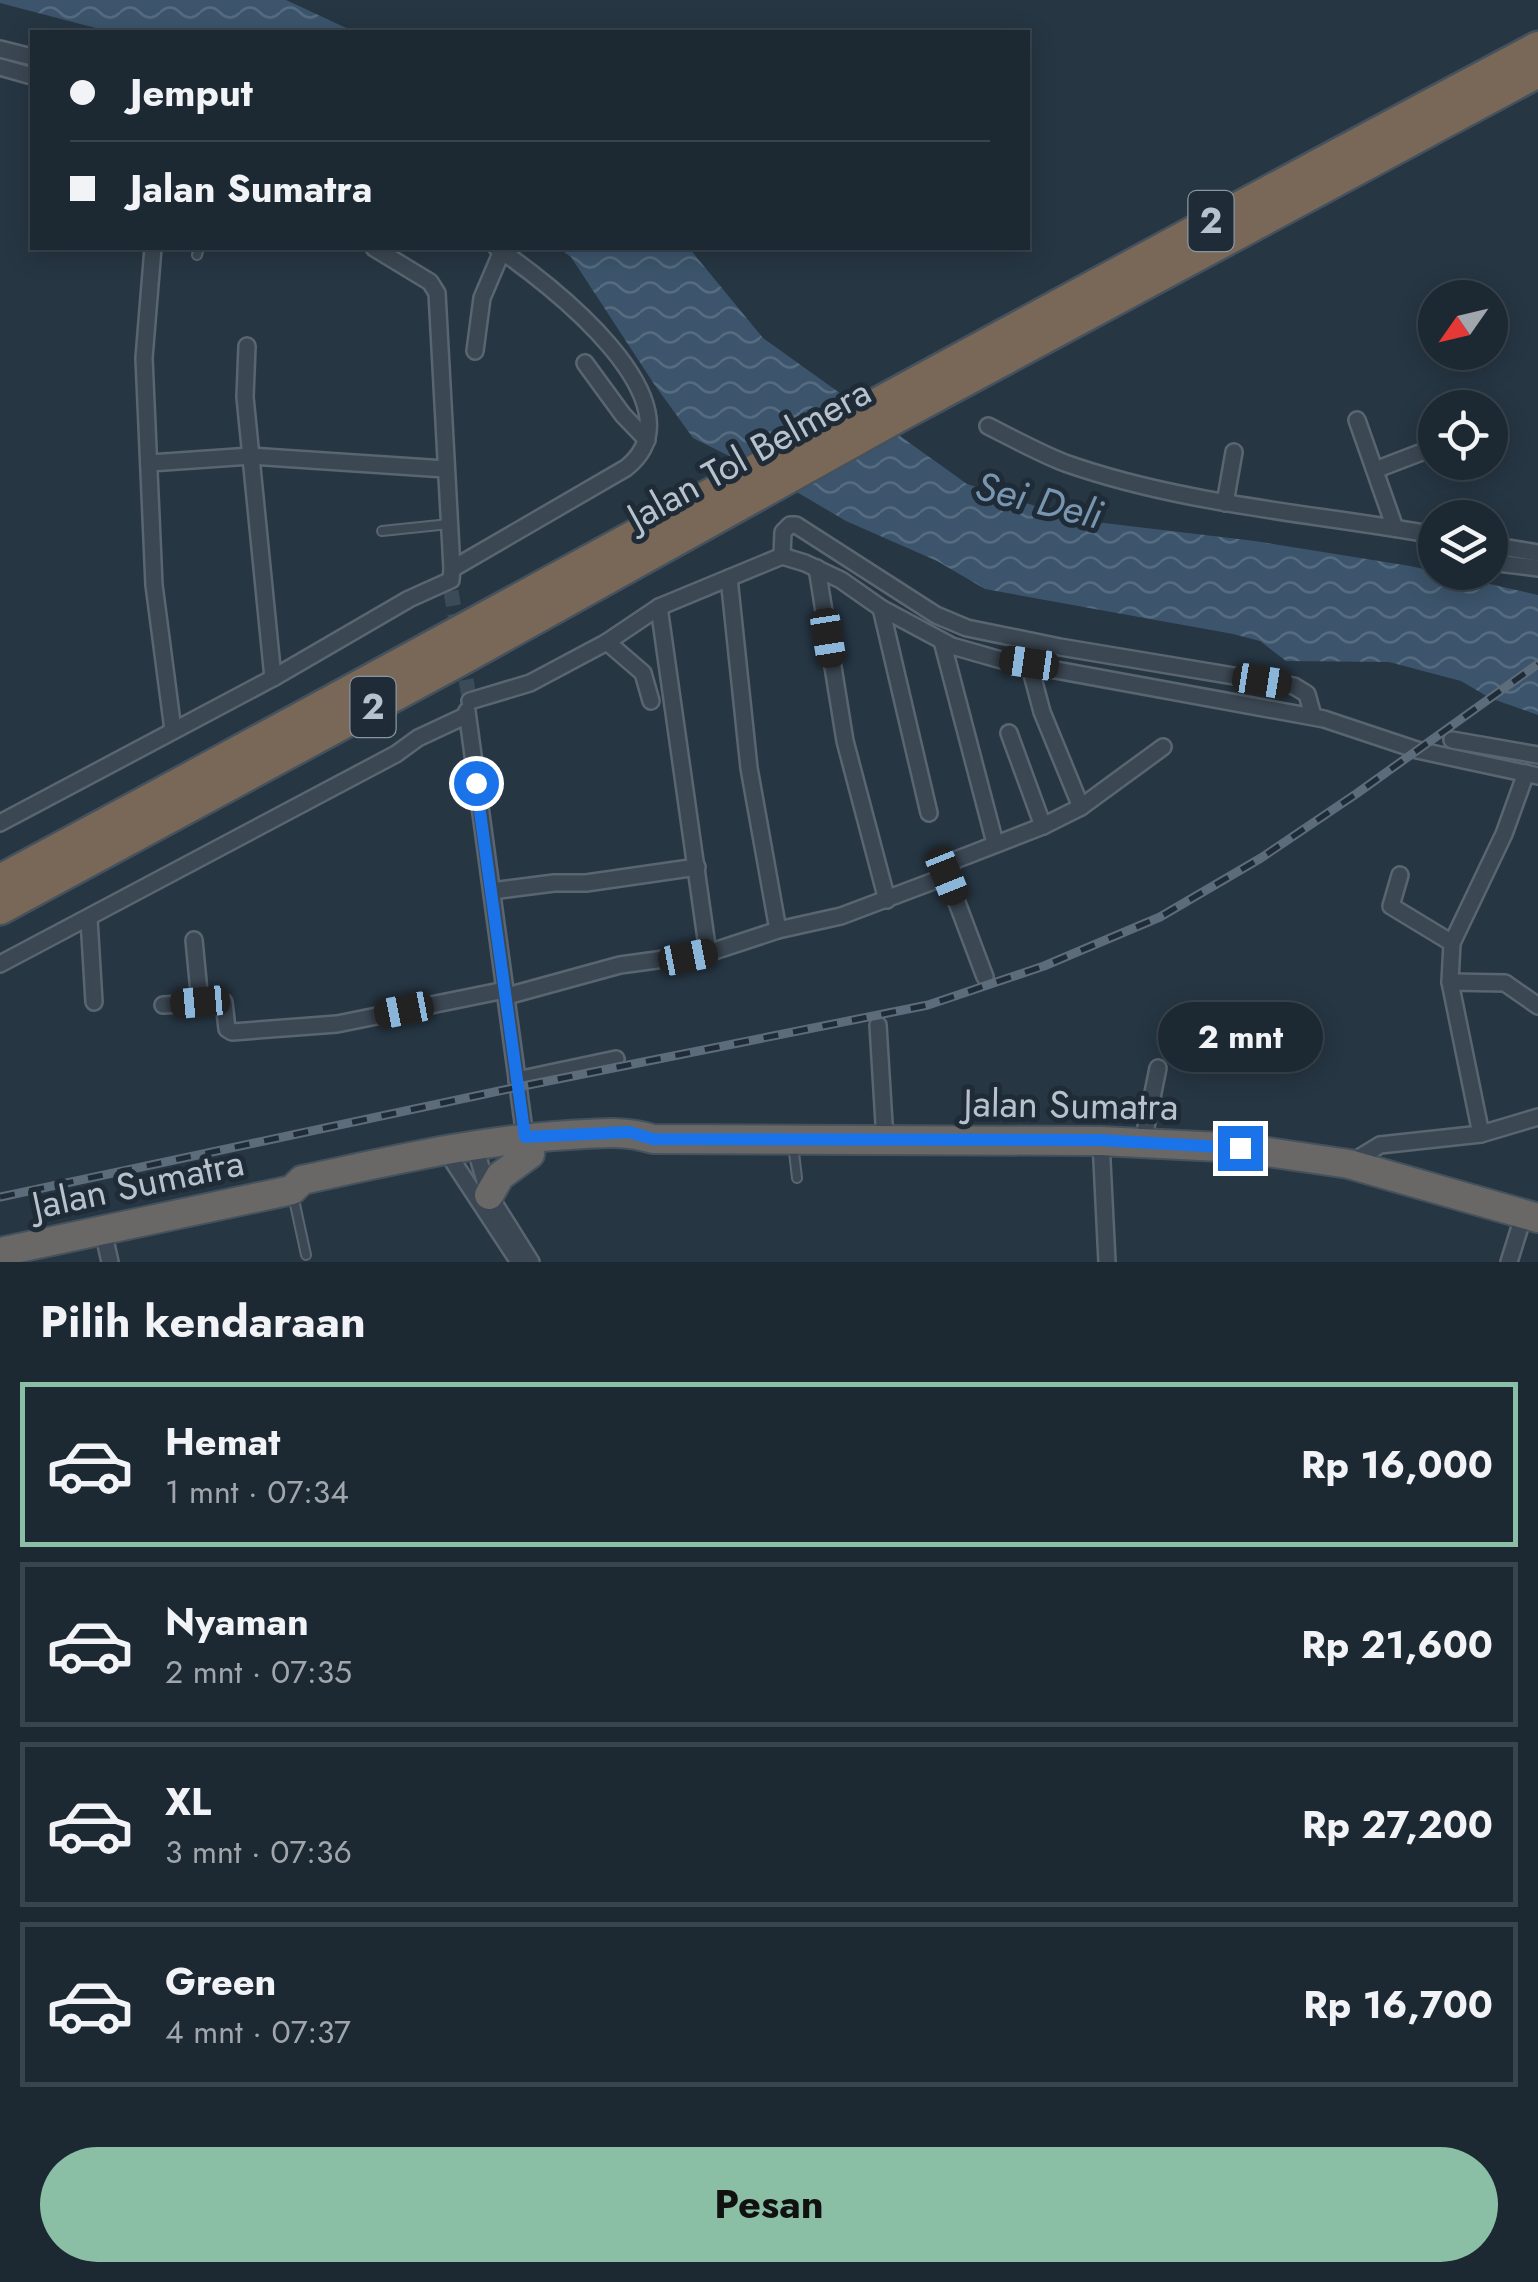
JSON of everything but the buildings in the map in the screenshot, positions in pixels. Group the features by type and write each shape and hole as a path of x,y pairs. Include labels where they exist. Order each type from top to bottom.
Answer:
{"highway":[{"name":"Jalan Tol Belmera","path":"0,909 745,503 890,407 1538,47"},
{"name":"Jalan Tol Belmera","path":"0,880 715,492 890,407 1538,72"},
{"name":"Jalan Sumatra","path":"0,1252 292,1190 305,1194 464,1153 528,1145 628,1146 653,1139 1100,1140 1240,1148 1349,1164 1531,1216"},
{"path":"489,1194 528,1145"}],"street":[{"path":"0,49 30,56"},
{"path":"0,67 30,75"},
{"path":"153,250 144,358 154,584 173,730"},
{"path":"377,250 430,282 438,293 452,580"},
{"path":"475,351 482,298 500,250"},
{"path":"0,824 273,678 409,599 452,580 637,458 648,440 649,418 644,399 604,338 574,306 501,250"},
{"path":"247,346 246,396 273,678"},
{"path":"585,363 622,415 648,440"},
{"path":"1357,420 1394,528"},
{"path":"988,426 1065,463 1134,483 1225,503 1418,532"},
{"path":"1225,503 1234,452"},
{"path":"1375,470 1418,454"},
{"path":"150,463 251,456 445,469"},
{"path":"782,556 782,532 790,525 796,526 936,615 967,628 1294,686 1307,694 1313,716"},
{"path":"1508,548 1538,554"},
{"path":"0,964 396,754 468,705 530,683 607,642 660,607 782,556 817,568 942,641 1001,660 1313,716 1417,750 1528,774"},
{"path":"1508,564 1538,568"},
{"path":"817,568 844,741 887,900"},
{"path":"729,578 750,768 778,930"},
{"path":"660,607 708,953"},
{"path":"881,608 929,813"},
{"path":"942,641 996,843"},
{"path":"607,642 644,673 651,701"},
{"path":"1029,663 1042,712 1082,807"},
{"path":"468,705 516,1080 528,1145"},
{"path":"1010,733 1043,826"},
{"path":"1452,740 1530,754 1528,774 1504,834 1452,943 1450,982 1481,1134"},
{"path":"985,977 947,876 953,861 1082,807 1163,748"},
{"path":"492,890 586,883 698,867"},
{"path":"1400,875 1391,906 1452,943"},
{"path":"164,1005 224,1002 226,1029 232,1032 337,1024 506,992 620,965 708,953 778,930 841,916 947,876"},
{"path":"89,919 94,1002"},
{"path":"194,940 200,1002"},
{"path":"1450,982 1505,983 1538,1006"},
{"path":"878,1025 885,1140"},
{"path":"516,1080 616,1060"},
{"path":"1143,1142 1158,1068"},
{"path":"1349,1164 1380,1145 1481,1134 1538,1117"},
{"path":"1100,1140 1107,1262"},
{"path":"464,1153 531,1262"},
{"path":"464,1153 519,1262"},
{"path":"1509,1262 1531,1216"},
{"path":"103,1231 110,1262"}],"lane":[{"path":"382,531 450,524"},
{"path":"793,1140 797,1178"},
{"path":"292,1190 306,1254"}],"water":[{"path":"286,0 351,30 103,30 0,3"},
{"path":"561,250 691,250 763,338 967,484 1079,520 1255,541 1418,568 1418,590 1508,588 1538,595 1538,715 1490,698 1461,681 1389,662 1286,661 1260,641 1233,634 985,589 937,561 846,521 693,438 571,257"}],"tunnel":[{"path":"451,591 458,634"},
{"path":"462,657 469,697"}],"railway":[{"path":"0,1197 928,1005 1044,966 1160,917 1261,858 1538,664"}],"route":[{"path":"476,783 525,1137 629,1132 653,1139 1100,1140 1240,1148"}],"water label":[{"name":"Sei Deli","path":"1039,500"}]}
